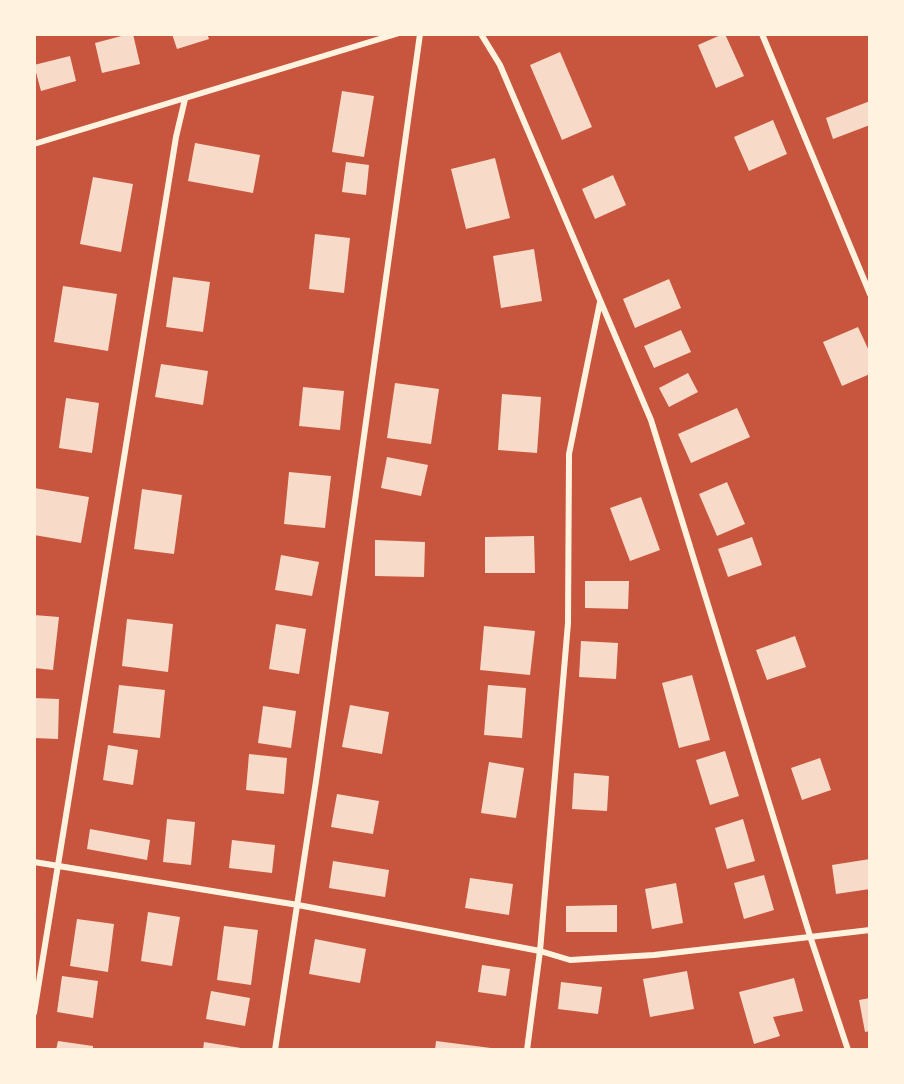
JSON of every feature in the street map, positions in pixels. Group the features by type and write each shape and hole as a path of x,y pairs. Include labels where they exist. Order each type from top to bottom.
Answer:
{"street":[{"path":"34,144 396,34"},
{"path":"275,1050 298,905 420,34"},
{"path":"480,34 500,65 651,420 810,936 848,1050"},
{"path":"762,34 870,294"},
{"path":"34,1013 176,137 185,99"},
{"path":"527,1050 540,951 568,623 569,454 600,300"},
{"path":"34,862 298,905 540,951 570,960 654,955 870,930"}],"building":[{"path":"133,34 140,64 102,73 95,43"},
{"path":"172,34 207,34 209,39 177,49"},
{"path":"723,34 744,76 716,88 698,45"},
{"path":"560,52 592,127 562,140 530,65"},
{"path":"70,56 76,81 41,91 34,65"},
{"path":"342,91 374,96 364,157 332,152"},
{"path":"870,101 870,125 833,139 826,118"},
{"path":"773,120 787,154 749,171 734,137"},
{"path":"195,143 260,155 253,193 188,181"},
{"path":"495,158 510,218 466,229 451,169"},
{"path":"346,162 369,165 366,195 342,192"},
{"path":"613,175 626,205 595,219 582,189"},
{"path":"93,177 133,184 121,252 80,244"},
{"path":"315,234 350,238 344,293 309,289"},
{"path":"534,249 542,301 501,308 493,256"},
{"path":"173,277 210,282 203,332 166,327"},
{"path":"669,279 681,308 635,328 623,299"},
{"path":"63,286 117,294 108,351 54,342"},
{"path":"858,327 870,353 870,374 842,386 823,342"},
{"path":"681,330 691,352 654,368 644,346"},
{"path":"161,364 208,371 203,405 155,397"},
{"path":"688,373 698,392 669,407 659,388"},
{"path":"395,383 439,389 431,444 387,438"},
{"path":"303,387 344,391 340,430 299,426"},
{"path":"502,394 541,397 537,453 498,450"},
{"path":"66,398 99,403 92,453 59,448"},
{"path":"737,408 750,437 691,463 678,434"},
{"path":"387,457 428,465 421,496 381,488"},
{"path":"289,472 331,476 325,528 284,524"},
{"path":"727,482 745,524 717,536 699,494"},
{"path":"34,488 89,497 81,543 34,535"},
{"path":"142,489 182,495 174,554 134,549"},
{"path":"641,497 660,550 630,561 610,508"},
{"path":"534,536 535,573 485,573 485,537"},
{"path":"752,537 762,565 728,577 718,549"},
{"path":"375,540 425,542 424,577 375,576"},
{"path":"281,555 319,562 312,596 275,590"},
{"path":"585,581 629,581 628,609 585,608"},
{"path":"34,615 59,617 53,670 34,668"},
{"path":"127,619 173,624 168,672 122,666"},
{"path":"276,624 306,629 299,674 269,669"},
{"path":"484,626 535,631 530,675 480,670"},
{"path":"795,636 806,667 767,680 756,650"},
{"path":"581,641 618,643 616,679 579,677"},
{"path":"692,675 710,740 679,748 662,683"},
{"path":"119,685 165,690 160,738 113,733"},
{"path":"488,685 526,688 522,738 484,735"},
{"path":"34,698 59,699 58,739 34,738"},
{"path":"350,705 389,712 382,754 342,747"},
{"path":"263,706 296,711 291,748 258,743"},
{"path":"108,745 138,750 133,785 103,780"},
{"path":"725,751 739,796 710,805 696,760"},
{"path":"249,754 287,758 284,794 246,790"},
{"path":"820,758 831,790 802,800 791,768"},
{"path":"489,762 524,768 516,818 481,813"},
{"path":"574,773 609,776 607,811 572,809"},
{"path":"337,794 379,801 373,834 331,827"},
{"path":"167,819 195,822 191,865 163,862"},
{"path":"743,819 755,861 727,869 715,828"},
{"path":"90,829 150,840 147,860 87,849"},
{"path":"232,840 275,845 272,873 229,868"},
{"path":"870,859 870,889 836,894 832,865"},
{"path":"333,861 389,870 385,897 329,888"},
{"path":"764,875 774,910 744,919 734,883"},
{"path":"470,878 513,884 509,915 465,908"},
{"path":"676,883 683,923 652,929 645,889"},
{"path":"617,905 617,932 566,932 566,906"},
{"path":"148,912 180,917 172,966 141,961"},
{"path":"77,919 114,924 108,972 70,966"},
{"path":"224,926 258,930 251,985 217,980"},
{"path":"315,939 366,949 360,983 309,974"},
{"path":"482,965 510,969 506,996 478,992"},
{"path":"687,971 694,1009 650,1017 643,979"},
{"path":"62,976 98,981 93,1018 57,1012"},
{"path":"794,978 803,1011 773,1017 780,1036 754,1044 739,992"},
{"path":"561,982 602,987 598,1014 558,1009"},
{"path":"211,991 250,998 245,1026 206,1019"},
{"path":"870,998 870,1031 865,1032 859,1000"},
{"path":"58,1041 93,1046 93,1050 56,1050"},
{"path":"436,1041 491,1048 491,1050 435,1050"},
{"path":"204,1042 241,1048 241,1050 203,1050"}]}
